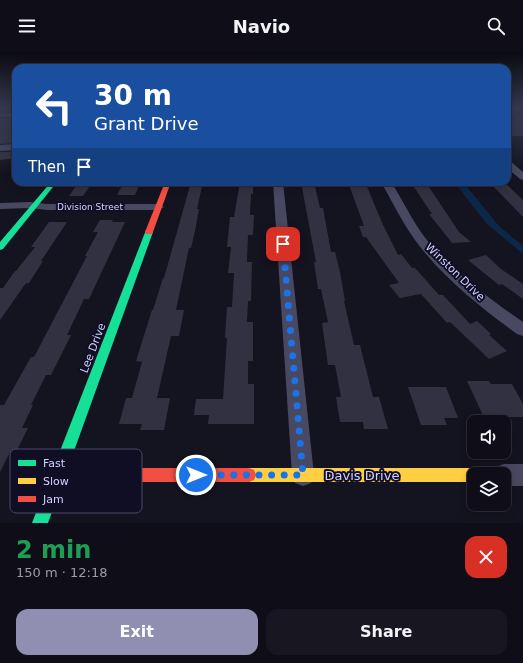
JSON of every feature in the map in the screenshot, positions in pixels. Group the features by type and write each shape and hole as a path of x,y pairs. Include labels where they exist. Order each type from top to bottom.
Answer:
{"street":[{"path":"0,148 12,146"},
{"path":"511,166 523,177"},
{"path":"0,247 51,186"},
{"name":"Lee Drive","path":"68,449 167,186"},
{"path":"278,186 303,475"},
{"name":"Winston Drive","path":"388,186 419,236 443,264 484,301 523,330"},
{"name":"Division Street","path":"0,201 17,200 22,204"},
{"name":"Division Street","path":"0,206 36,204 47,207 159,207"},
{"name":"Davis Drive","path":"142,475 467,475"},
{"path":"511,475 523,475"},
{"name":"Lee Drive","path":"40,523 44,513"}],"water":[{"path":"457,186 466,186 499,226 523,246 523,254 487,224"}],"building":[{"path":"0,130 12,130 12,143 0,144"},
{"path":"511,130 523,130 523,136 511,136"},
{"path":"0,152 12,152 12,158 0,160"},
{"path":"76,186 90,186 83,196 69,196"},
{"path":"122,186 139,186 135,195 117,195"},
{"path":"190,186 202,186 197,209 199,209 195,231 191,248 189,248 176,310 184,310 179,336 171,336 157,398 170,398 164,430 140,430 142,424 119,424 126,398 132,398 142,362 136,361 164,278"},
{"path":"239,186 253,186 250,215 254,215 253,235 248,235 247,262 252,262 251,301 248,301 247,322 253,322 253,361 248,361 248,384 254,384 254,424 208,424 209,415 194,415 196,399 223,399 227,338 225,338 227,307 232,307 234,273 228,273 231,247 227,247 230,217 234,217"},
{"path":"302,186 315,186 320,208 323,208 331,252 335,252 340,272 344,301 354,345 360,345 373,397 379,397 388,429 364,429 363,422 340,422 336,397 341,397 335,365 328,365 322,323 328,322 321,289 318,289 314,262 316,262"},
{"path":"349,186 367,186 383,225 398,255 401,254 412,268 415,268 439,295 443,295 470,324 477,321 491,334 489,335 507,351 489,359 450,322 447,323 421,294 400,298 389,285 399,283 366,237 363,237 359,226 364,226"},
{"path":"493,186 508,186 523,200 523,217"},
{"path":"414,187 429,187 459,232 471,242 452,243 429,214 432,214"},
{"path":"100,220 125,222 89,299 84,299 67,335 71,335 51,375 46,375 31,405 33,405 22,428 28,428 18,449 10,449 0,472 0,405 4,405 31,357 34,357 98,232 93,232"},
{"path":"49,222 67,222 41,261 43,261 29,283 26,283 0,320 0,288 3,288 35,247 31,247"},
{"path":"486,255 501,269 523,284 523,299 502,284 499,285 468,260"},
{"path":"467,381 489,381 491,384 512,384 523,404 523,417 511,417 511,415 483,415"},
{"path":"408,387 446,387 458,418 444,418 447,425 421,425"}],"traffic: fast":[{"path":"0,247 51,186"},
{"path":"68,449 149,232"},
{"path":"40,523 44,513"}],"traffic: slow":[{"path":"249,475 467,475"}],"traffic: jam":[{"path":"149,232 166,186"},
{"path":"142,475 249,475"}],"route":[{"path":"196,475 303,475 283,244"}]}
